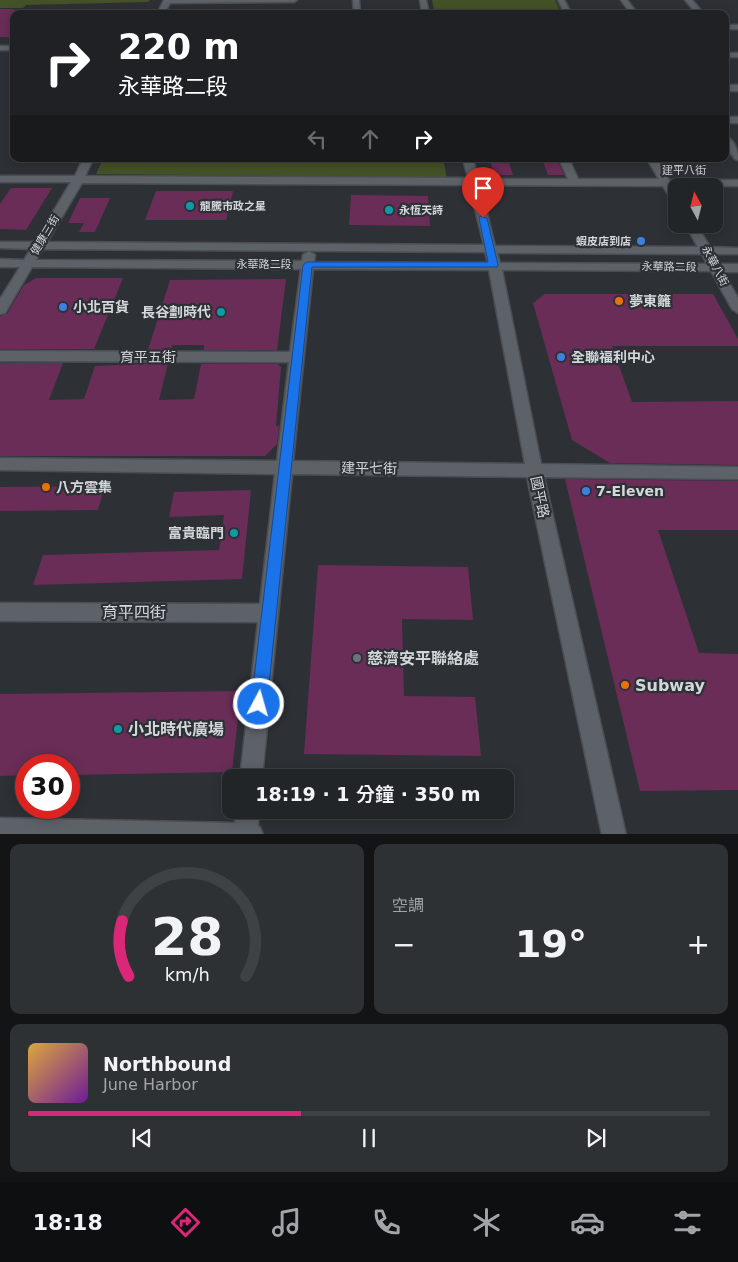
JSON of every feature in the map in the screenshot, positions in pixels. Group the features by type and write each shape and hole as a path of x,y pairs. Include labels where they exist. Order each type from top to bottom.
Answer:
{"street":[{"path":"168,0 294,3"},
{"path":"624,0 632,10"},
{"path":"688,0 697,10"},
{"name":"健康三街","path":"0,310 78,180 87,162"},
{"name":"國平路","path":"469,162 492,257 534,470 614,834"},
{"path":"565,162 574,182"},
{"path":"654,162 668,185"},
{"name":"建平八街","path":"0,179 738,182"},
{"name":"永華八街","path":"696,233 738,309"},
{"name":"永華路二段","path":"0,245 310,248 738,268"},
{"path":"252,769 296,357 310,248"},
{"name":"永華路二段","path":"0,263 307,265 492,257 738,251"},
{"name":"育平五街","path":"0,356 296,357"},
{"name":"建平七街","path":"0,464 738,473"},
{"name":"育平四街","path":"0,612 269,613"},
{"path":"245,834 247,819"},
{"path":"0,830 252,834"}],"green space":[{"path":"0,0 150,0 148,2 26,5 23,8 0,8"},
{"path":"432,0 555,0 560,10 434,10"},
{"path":"102,162 444,162 447,178 96,174"}],"building":[{"path":"0,9 14,9 10,10 10,37 0,37"},
{"path":"491,162 509,162 513,175 494,175"},
{"path":"543,162 558,162 564,175 548,175"},
{"path":"11,188 52,188 26,230 0,229 0,204"},
{"name":"龍騰市政之星","path":"156,191 233,191 226,220 145,220"},
{"name":"永恆天詩","path":"351,195 428,196 430,226 349,225"},
{"path":"80,198 110,198 95,232 79,232 84,223 68,223"},
{"name":"小北百貨","path":"36,278 123,278 94,349 0,349 0,316 7,314 24,285"},
{"name":"長谷劃時代","path":"286,279 277,350 204,350 204,345 172,345 171,350 148,350 170,280"},
{"path":"545,294 713,294 738,339 738,346 612,346 632,402 738,401 738,465 610,463 572,440 533,303"},
{"path":"0,363 63,363 49,400 84,399 95,366 168,363 159,400 194,399 201,364 278,364 281,367 276,426 279,426 277,444 265,456 0,456"},
{"path":"565,479 738,481 738,530 658,530 699,653 738,654 738,790 640,791"},
{"path":"105,486 98,510 0,511 0,487"},
{"name":"富貴臨門","path":"251,490 242,579 33,585 43,555 219,550 224,515 169,517 174,492"},
{"name":"慈濟安平聯絡處","path":"318,565 468,567 473,620 402,619 404,696 475,697 481,756 304,754"},
{"name":"小北時代廣場","path":"241,691 232,769 222,769 222,772 80,775 80,754 15,754 15,775 0,776 0,694"}],"place":[{"name":"龍騰市政之星","path":"190,206"},
{"name":"永恆天詩","path":"389,210"},
{"name":"蝦皮店到店","path":"641,241"},
{"name":"夢東籬","path":"619,301"},
{"name":"小北百貨","path":"63,307"},
{"name":"長谷劃時代","path":"221,312"},
{"name":"全聯福利中心","path":"561,357"},
{"name":"八方雲集","path":"46,487"},
{"name":"7-Eleven","path":"586,491"},
{"name":"富貴臨門","path":"234,533"},
{"name":"慈濟安平聯絡處","path":"357,658"},
{"name":"Subway","path":"625,685"},
{"name":"小北時代廣場","path":"118,729"}],"route":[{"path":"259,704 307,265 494,265 483,218"}]}
